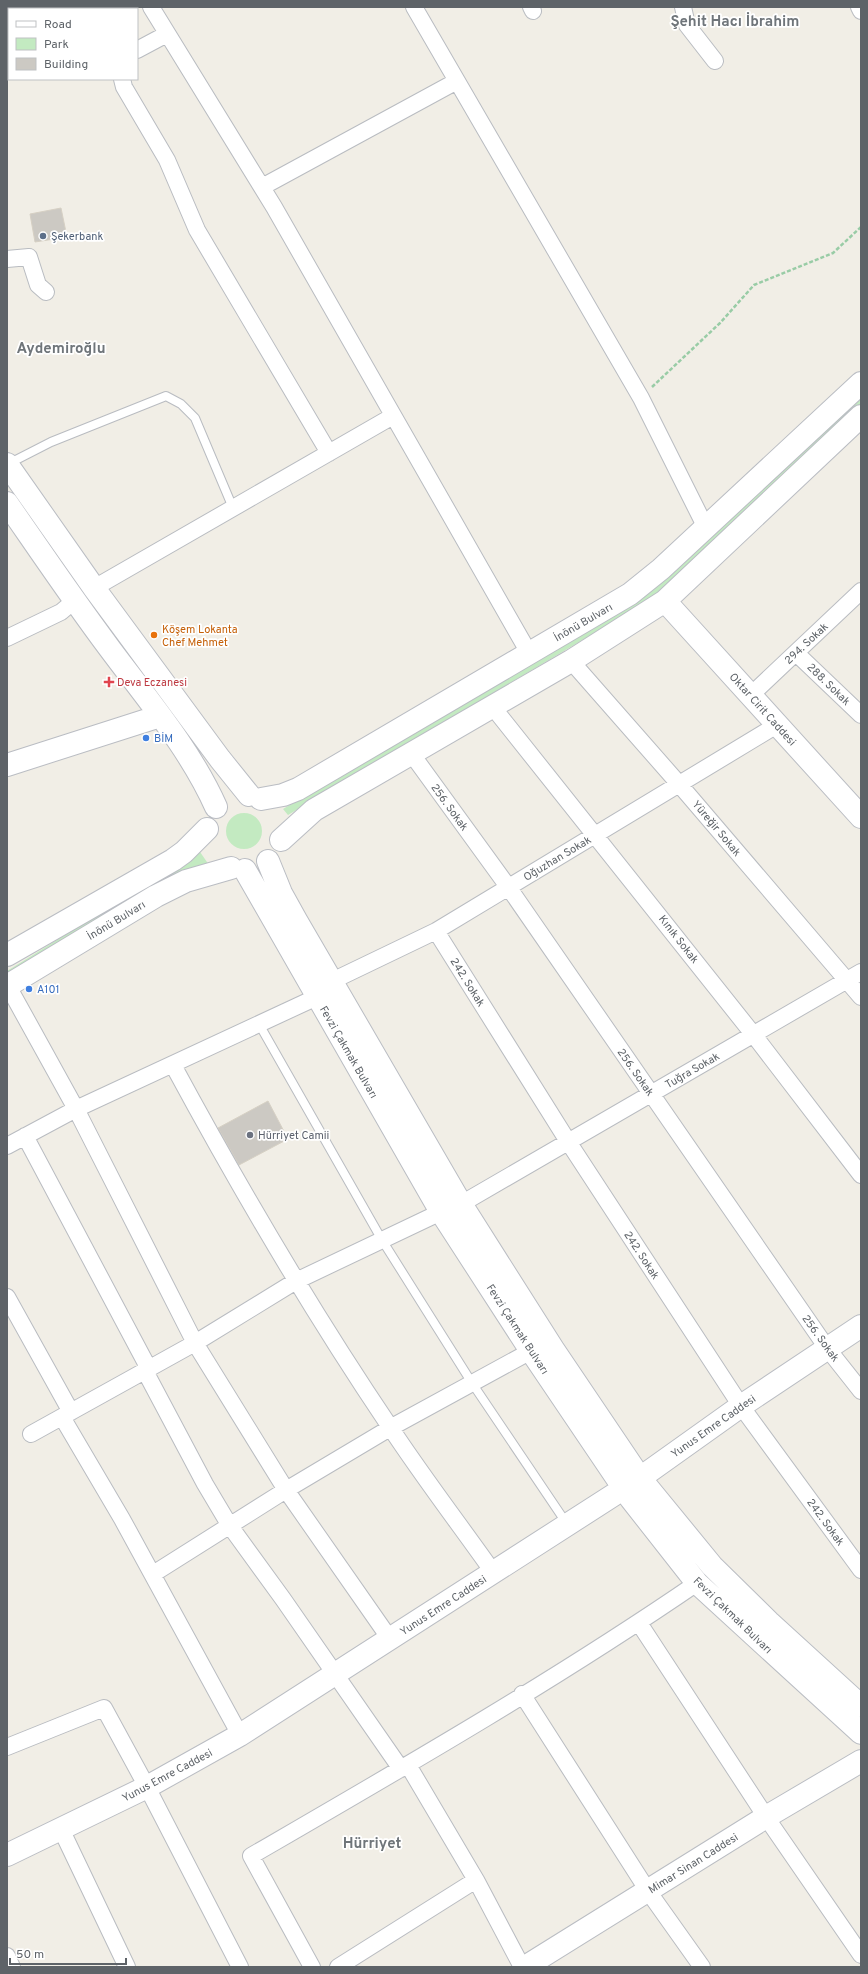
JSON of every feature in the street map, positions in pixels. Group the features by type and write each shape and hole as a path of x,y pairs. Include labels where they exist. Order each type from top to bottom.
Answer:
{"street":[{"path":"151,7 262,187 530,653"},
{"path":"414,7 641,398 706,528"},
{"path":"683,7 687,25 715,61"},
{"path":"859,7 861,11"},
{"path":"138,49 168,34"},
{"path":"122,80 124,87 167,160 196,230 329,453"},
{"path":"262,187 457,80"},
{"path":"7,259 29,258 38,286 46,292"},
{"name":"İnönü Bulvarı","path":"255,797 283,795 298,789 630,594 662,569 861,383"},
{"path":"94,588 393,416"},
{"path":"281,840 314,810 571,661 665,601 861,416"},
{"path":"7,464 94,588 231,773 255,797 271,806 278,816 281,828 281,840 276,852 268,861 257,868 238,869 222,863 213,853 208,842 207,829 210,818 216,807 226,800 237,796 255,797"},
{"path":"7,503 74,601 160,716 195,766 216,807"},
{"name":"294. Sokak","path":"751,695 860,595"},
{"path":"7,638 61,612 74,601"},
{"name":"Oktar Cirit Caddesi","path":"665,601 861,817"},
{"name":"288. Sokak","path":"796,653 861,715"},
{"name":"Yüreğir Sokak","path":"571,661 679,784 861,997"},
{"name":"Kınık Sokak","path":"492,706 596,834 754,1034 861,1175"},
{"path":"7,765 160,716"},
{"name":"Oğuzhan Sokak","path":"7,1146 76,1109 258,1024 436,931 777,725"},
{"name":"256. Sokak","path":"411,753 509,888 827,1348 861,1391"},
{"path":"7,955 173,860 184,852 207,829"},
{"name":"Fevzi Çakmak Bulvarı","path":"268,861 324,989 441,1212 531,1351 578,1418 632,1483 712,1566 769,1622 861,1706"},
{"name":"İnönü Bulvarı","path":"7,986 162,892 186,880 238,869"},
{"name":"Fevzi Çakmak Bulvarı","path":"238,869 324,989 553,1349 632,1483 697,1583 861,1733"},
{"name":"242. Sokak","path":"436,931 569,1143 741,1406 861,1570"},
{"name":"Tuğra Sokak","path":"461,1204 569,1143 861,972"},
{"path":"7,986 76,1109 195,1343 286,1490 390,1639"},
{"path":"173,1065 233,1174 296,1281 390,1428 493,1572"},
{"path":"25,1136 147,1370 204,1484 230,1526 404,1767 476,1880 522,1967"},
{"path":"31,1434 195,1343 296,1281 441,1212"},
{"path":"9,1304 122,1519 240,1735"},
{"name":"Yunus Emre Caddesi","path":"7,1855 147,1787 240,1735 632,1483 741,1406 861,1326"},
{"path":"153,1574 286,1490 390,1428 531,1351"},
{"path":"312,1967 251,1856 404,1767 638,1623 697,1583"},
{"path":"638,1623 766,1817 861,1955"},
{"path":"522,1694 648,1891 702,1967"},
{"path":"7,1746 104,1708 147,1787 240,1967"},
{"name":"Mimar Sinan Caddesi","path":"525,1967 766,1817 861,1761"},
{"path":"61,1829 127,1967"},
{"path":"338,1967 476,1880"},
{"path":"7,1956 12,1967"}],"lane":[{"path":"7,464 51,442 166,396 181,404 195,418 233,508"},
{"path":"258,1024 382,1240 472,1383 568,1524"}],"path":[{"path":"641,398 720,323 754,285 833,253 861,228"}],"green space":[{"path":"861,394 861,404 708,549 648,601 288,815 283,809 644,595 677,570"},
{"path":"248,813 257,818 261,824 261,838 257,844 248,849 240,849 231,844 227,838 226,827 231,818 237,814"},
{"path":"198,849 209,865 190,869 7,977 7,971 146,885"}],"building":[{"path":"61,208 67,237 35,242 30,214"},
{"name":"Hürriyet Camii","path":"268,1101 288,1139 239,1165 218,1128"}],"place":[{"name":"Şekerbank","path":"43,236"},
{"name":"Köşem Lokanta Chef Mehmet","path":"154,635"},
{"name":"Deva Eczanesi","path":"109,682"},
{"name":"BİM","path":"146,738"},
{"name":"A101","path":"29,989"},
{"name":"Hürriyet Camii","path":"250,1135"}],"district":[{"name":"Şehit Hacı İbrahim","path":"735,21"},
{"name":"Aydemiroğlu","path":"61,348"},
{"name":"Hürriyet","path":"372,1843"}]}
